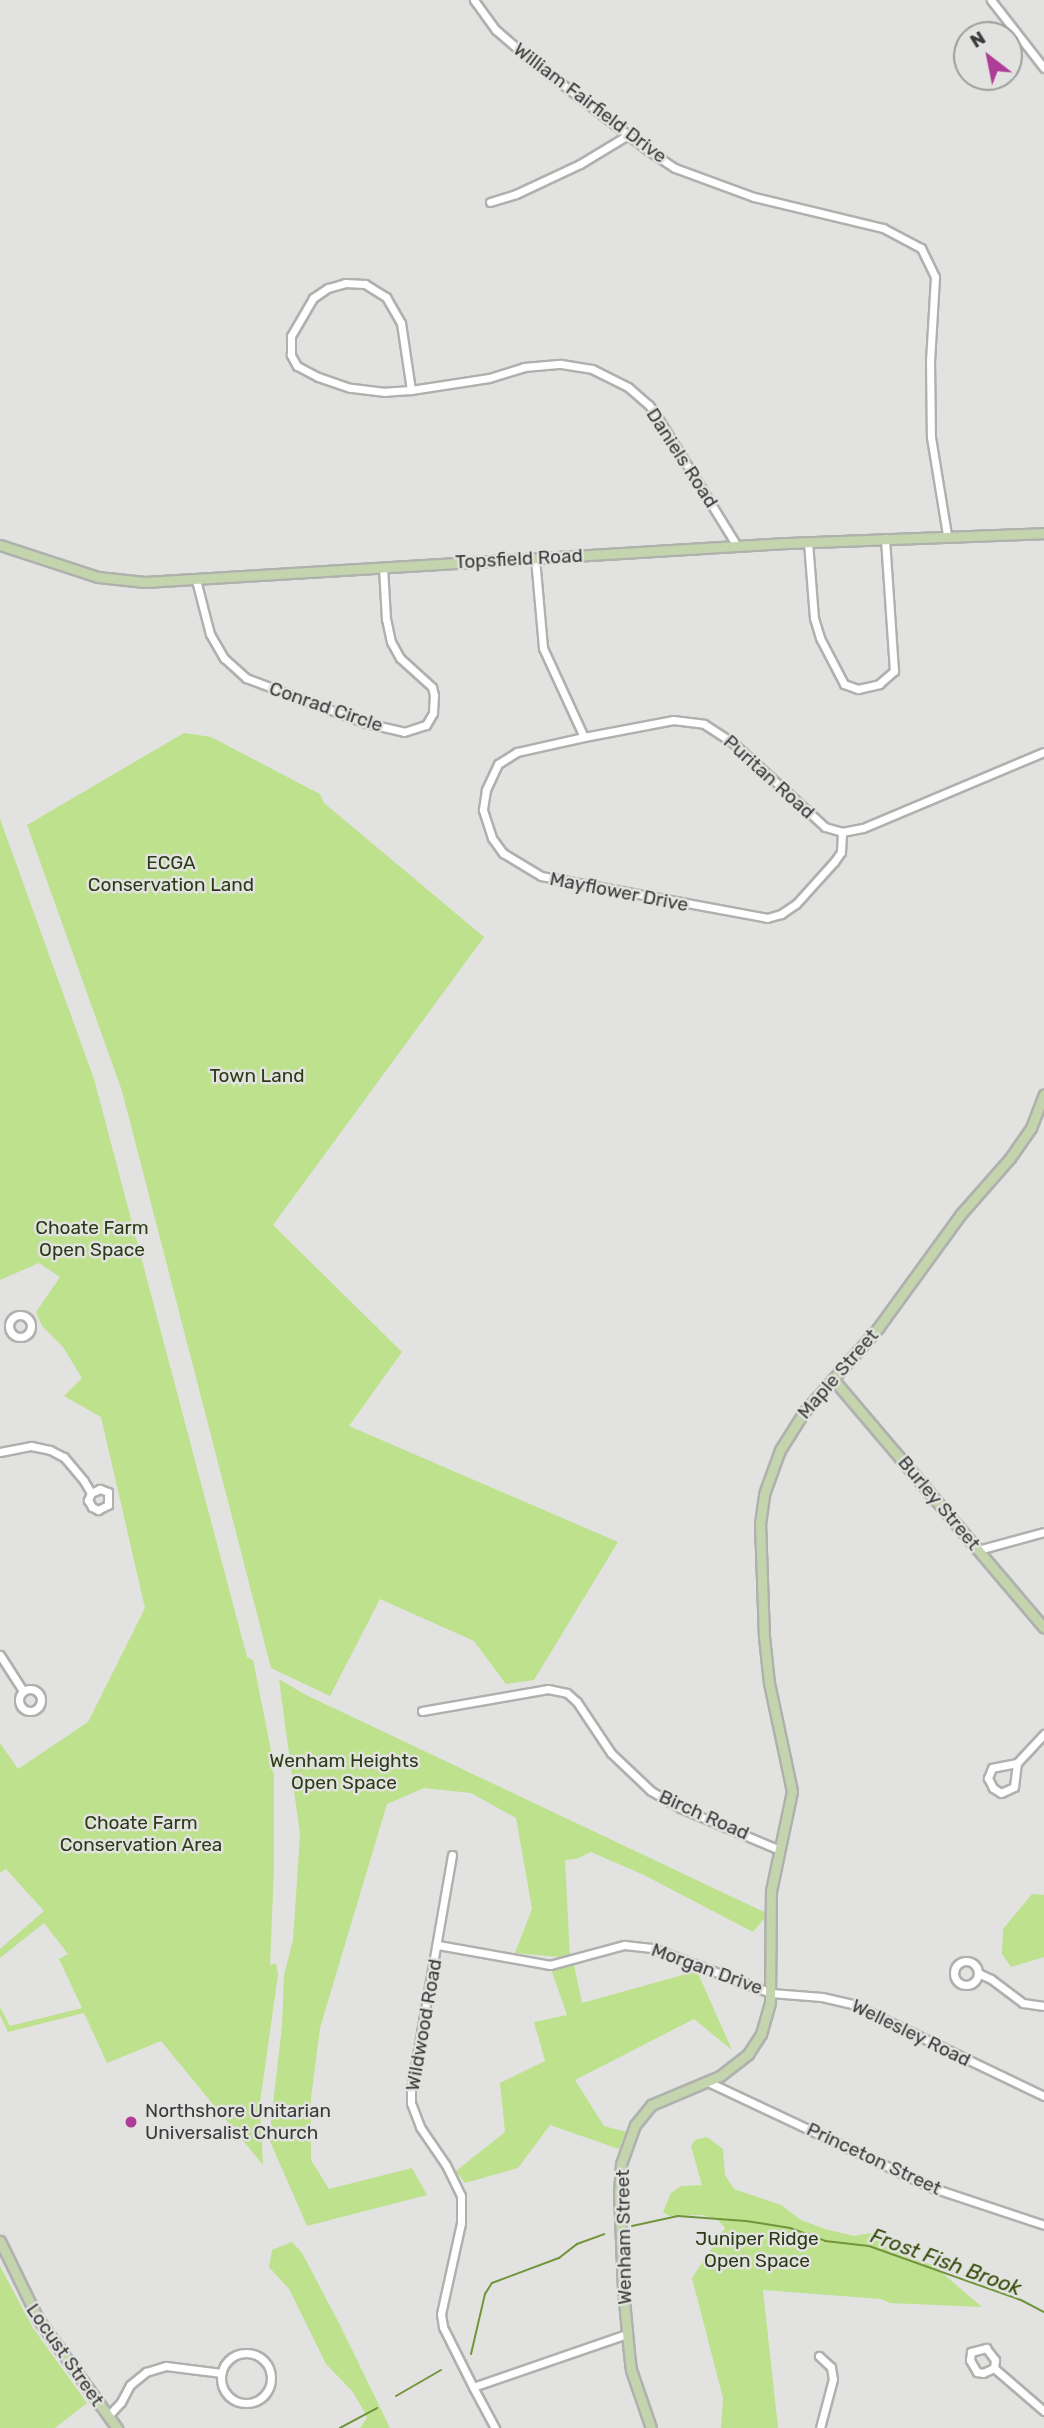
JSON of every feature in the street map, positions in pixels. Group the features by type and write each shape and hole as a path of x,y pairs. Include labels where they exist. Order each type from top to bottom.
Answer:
{"main road":[{"name":"Topsfield Road","path":"0,545 98,577 145,582 808,542 1044,533"},
{"name":"Maple Street","path":"770,1905 792,1791 768,1669 762,1600 761,1512 780,1450 804,1412 878,1328 960,1215 1010,1158 1031,1128 1044,1094"},
{"name":"Burley Street","path":"833,1379 1044,1628"},
{"name":"Wenham Street","path":"650,2428 631,2370 627,2334 619,2193 624,2155 635,2125 651,2105 708,2082 730,2069 756,2043 768,2015 771,1993 770,1905"},
{"name":"Locust Street","path":"0,2241 38,2319 117,2428"}],"street":[{"name":"William Fairfield Drive","path":"474,0 487,19 513,44 628,135 675,167 714,184 784,206 883,228 921,248 935,277 930,360 931,437 947,535"},
{"path":"990,0 1044,68"},
{"path":"490,202 516,194 580,164 628,135"},
{"name":"Daniels Road","path":"411,390 401,323 386,297 365,284 345,283 328,288 313,298 291,336 291,355 298,366 318,377 350,388 385,392 411,390 489,378 540,365 580,366 612,378 649,405 737,547"},
{"path":"808,542 812,603 820,638 844,684 858,689 879,684 894,671 886,538"},
{"path":"535,558 543,648 584,737"},
{"name":"Conrad Circle","path":"196,580 210,634 224,658 246,678 366,723 404,732 426,724 433,713 434,695 432,687 400,658 391,642 386,619 383,567"},
{"name":"Puritan Road","path":"584,737 673,720 704,724 732,743 825,827 842,832"},
{"name":"Mayflower Drive","path":"584,737 517,752 498,764 486,789 483,810 492,838 503,853 541,876 767,918 781,914 796,904 834,862 841,852 842,832"},
{"path":"842,832 863,828 1044,752"},
{"path":"0,1452 31,1446 50,1450 73,1466 91,1493"},
{"path":"978,1550 1044,1532"},
{"path":"0,1655 23,1691"},
{"name":"Birch Road","path":"422,1711 548,1689 567,1693 577,1702 611,1753 651,1791 680,1808 780,1850"},
{"path":"1017,1763 1014,1787 1001,1793 993,1788 988,1778 992,1768 1017,1763 1044,1734"},
{"name":"Wildwood Road","path":"452,1855 413,2073 411,2104 420,2127 446,2165 461,2196 461,2223 440,2315 448,2341 495,2428"},
{"name":"Morgan Drive","path":"438,1945 551,1965 563,1964 613,1947 636,1944 771,1993"},
{"path":"978,1973 991,1979 1023,2003 1044,2006"},
{"name":"Wellesley Road","path":"771,1993 822,1997 852,2004 1044,2096"},
{"name":"Princeton Street","path":"708,2082 933,2188 1044,2223"},
{"path":"473,2387 627,2334"},
{"path":"238,2355 255,2355 267,2366 270,2382 263,2396 244,2403 226,2393 222,2373 225,2365 238,2355"},
{"path":"819,2356 831,2367 833,2379 820,2428"},
{"path":"108,2416 130,2385 146,2372 166,2366 222,2373"},
{"path":"993,2368 1044,2411"}],"green space":[{"path":"184,733 211,737 320,794 324,803 484,937 273,1225 402,1352 349,1426 618,1542 534,1680 506,1684 474,1641 380,1599 330,1696 271,1668 122,1091 27,825"},
{"path":"0,819 94,1079 247,1657 253,1660 274,1765 270,1965 276,1963 278,1974 260,2103 263,2165 161,2041 107,2063 84,2013 8,2032 0,2015 0,2007 10,2026 82,2008 59,1959 68,1954 44,1923 0,1958 0,1949 44,1911 6,1869 0,1873 0,1743 18,1769 88,1722 145,1608 101,1417 64,1396 82,1378 63,1347 42,1326 36,1312 60,1277 39,1263 0,1280"},
{"name":"Wenham Heights Open Space","path":"279,1679 304,1694 768,1914 753,1932 644,1875 591,1852 576,1859 565,1860 570,1958 515,1953 532,1909 516,1818 471,1793 424,1788 387,1804 320,2028 311,2098 311,2160 329,2189 412,2168 427,2195 307,2226 269,2139 282,2026 284,1975 293,1940 300,1835"},
{"path":"1032,1894 1044,1895 1044,1957 1011,1967 1002,1954 1003,1929"},
{"path":"574,1965 582,2003 697,1971 732,2050 694,2019 575,2080 604,2126 626,2132 619,2149 550,2125 518,2168 465,2183 456,2171 505,2132 500,2083 545,2061 534,2022 567,2015 551,1969"},
{"name":"Juniper Ridge Open Space","path":"707,2137 723,2149 725,2175 734,2189 781,2205 801,2220 825,2229 854,2236 870,2233 878,2236 909,2258 933,2265 982,2307 890,2303 881,2299 763,2290 778,2428 721,2428 723,2398 692,2278 725,2228 718,2220 702,2215 669,2216 663,2212 671,2193 681,2186 702,2185 691,2146 695,2140"},
{"path":"292,2242 302,2253 340,2325 390,2428 360,2428 367,2418 364,2411 352,2391 326,2364 289,2289 269,2267 272,2250"},
{"path":"0,2266 33,2328 87,2403 55,2428 0,2428"}],"waterway":[{"name":"Frost Fish Brook","path":"632,2226 678,2216 746,2221 790,2228 825,2241 869,2246 1021,2300 1044,2312"},
{"name":"Frost Fish Brook","path":"471,2354 485,2294 492,2283 559,2258 577,2244 604,2234"},
{"name":"Frost Fish Brook","path":"396,2396 441,2370"},
{"name":"Frost Fish Brook","path":"340,2428 377,2408"}],"place":[{"name":"Northshore Unitarian Universalist Church","path":"131,2122"}],"park label":[{"name":"ECGA Conservation Land","path":"171,874"},
{"name":"Town Land","path":"257,1076"},
{"name":"Choate Farm Open Space","path":"92,1239"},
{"name":"Choate Farm Conservation Area","path":"141,1834"}]}
